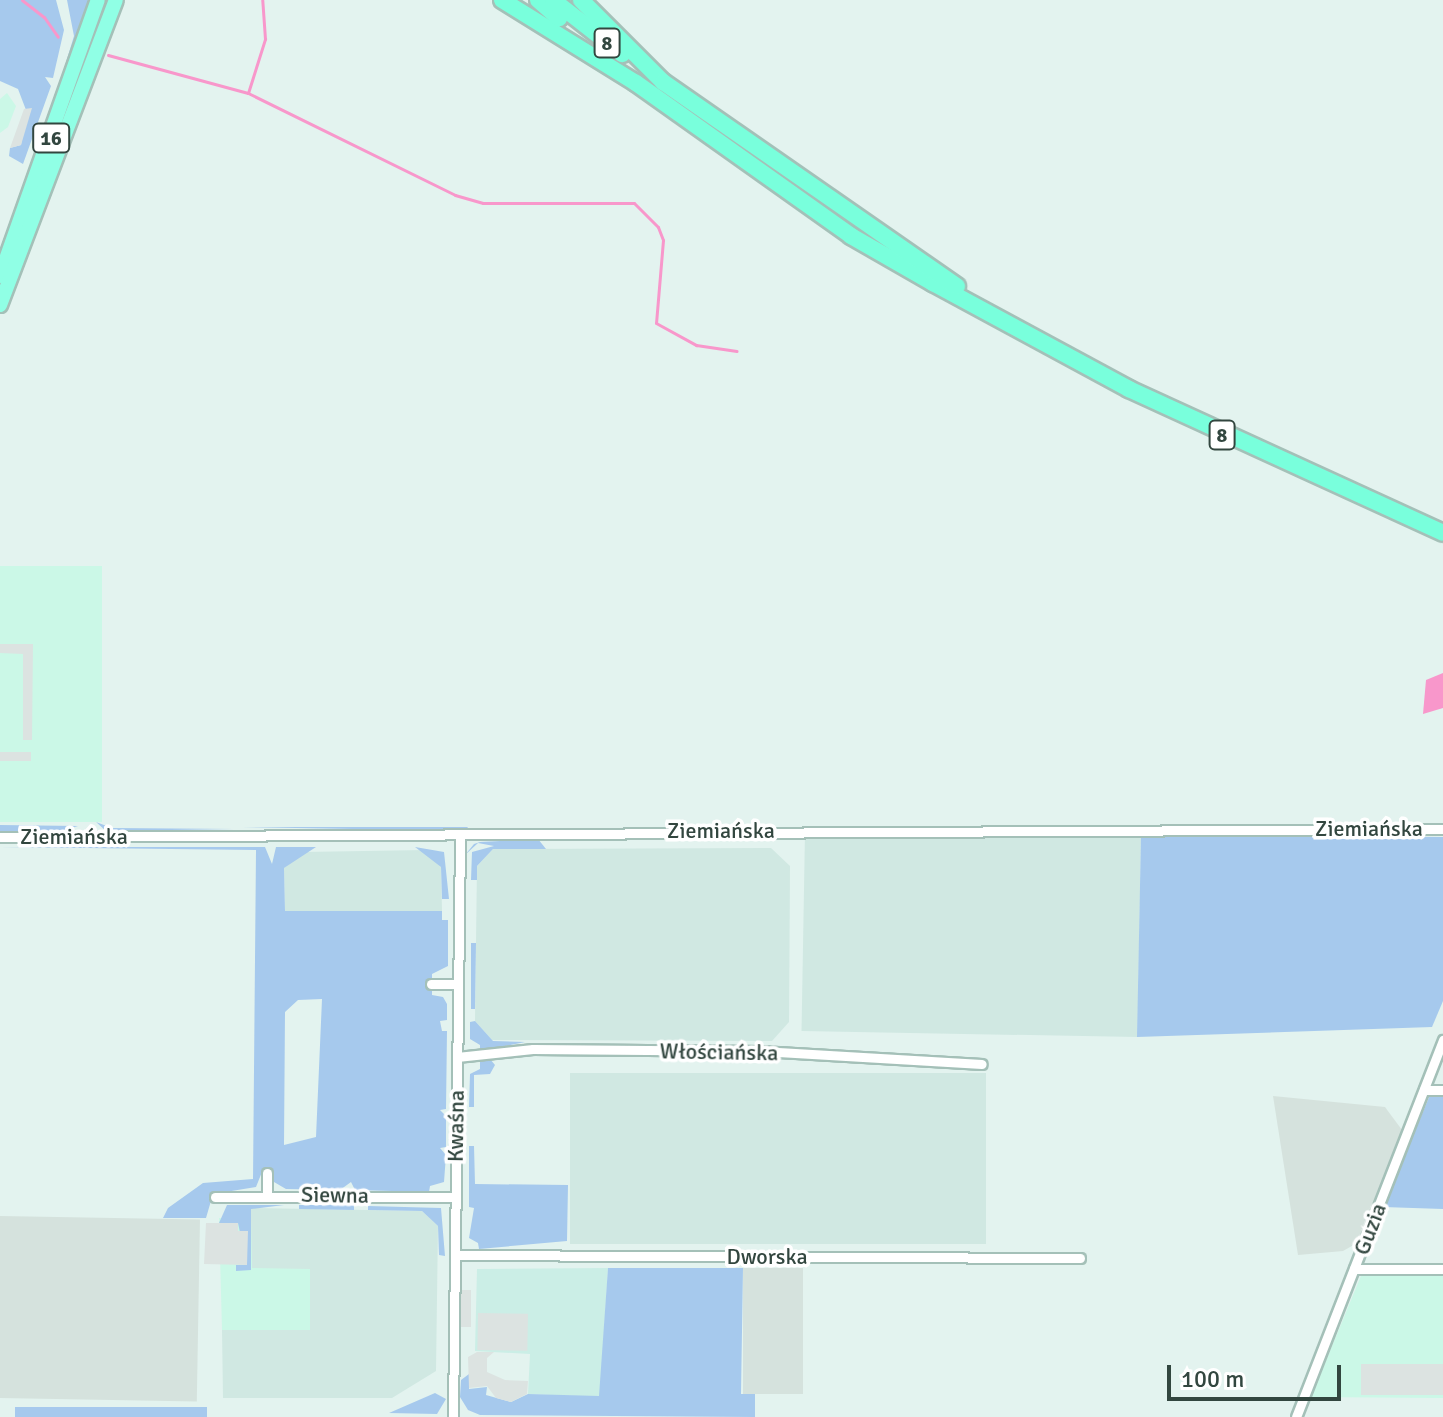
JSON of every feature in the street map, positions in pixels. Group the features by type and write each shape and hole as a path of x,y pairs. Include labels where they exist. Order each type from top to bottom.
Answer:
{"highway":[{"path":"502,0 636,83"},
{"name":"8","path":"538,0 636,83 851,236 1247,447 1443,533"},
{"name":"8","path":"553,0 663,82 1008,321"},
{"path":"581,0 663,82"}],"main road":[{"name":"16","path":"0,305 98,0"},
{"name":"16","path":"0,276 116,0"}],"street":[{"name":"Ziemiańska","path":"0,837 1443,829"},
{"name":"Kwaśna","path":"453,1417 460,836"},
{"path":"431,984 458,984"},
{"name":"Guzia","path":"1296,1417 1443,1040"},
{"name":"Włościańska","path":"457,1057 533,1049 761,1051 982,1064"},
{"path":"1424,1090 1443,1090"},
{"path":"267,1173 267,1194"},
{"name":"Siewna","path":"215,1197 267,1194 455,1197"},
{"name":"Dworska","path":"455,1255 1080,1258"},
{"path":"1354,1269 1443,1269"}],"shaded area":[{"path":"0,0 56,0 64,30 53,78 45,77 51,86 23,164 9,156 10,148 21,145 26,110 18,89 0,81"},
{"path":"67,0 95,0 65,82 60,82 74,36"},
{"path":"7,93 16,106 8,127 0,133 0,99"},
{"path":"32,108 21,145 10,148 24,109"},
{"path":"0,566 102,566 102,822 0,822"},
{"path":"0,644 33,644 32,740 23,740 23,654 0,653"},
{"path":"1443,673 1443,708 1423,714 1426,680"},
{"path":"0,752 31,752 31,761 0,761"},
{"path":"96,822 112,828 235,829 106,831"},
{"path":"0,825 78,826 59,832 0,831"},
{"path":"242,827 468,827 465,831"},
{"path":"805,829 1141,835 1137,1037 802,1031"},
{"path":"1141,835 1443,837 1443,1001 1432,1027 1137,1037"},
{"path":"538,839 546,849 493,849 477,866 477,880 471,880 472,852 494,846 478,843 465,855 474,844 480,842"},
{"path":"0,847 265,847 272,864 276,847 316,847 284,868 285,911 442,911 442,920 448,920 448,966 432,974 432,995 443,997 447,1004 447,1020 440,1021 442,1031 447,1031 446,1109 440,1110 446,1116 446,1147 440,1148 446,1155 444,1182 430,1186 429,1192 355,1190 351,1182 340,1190 286,1189 274,1182 272,1172 262,1172 256,1187 213,1194 206,1218 163,1218 168,1208 203,1183 253,1179 256,850","holes":["322,999 316,1137 284,1145 285,1012 298,1000"]},
{"path":"415,847 444,852 449,899 442,899 441,867"},
{"path":"771,848 790,866 789,1022 772,1041 492,1040 475,1021 477,866 493,849"},
{"path":"425,850 441,867 442,911 285,911 284,868 303,852"},
{"path":"471,943 476,943 475,1009 471,1009"},
{"path":"475,1021 493,1041 525,1042 480,1051 480,1045 470,1039 470,1022"},
{"path":"490,1059 495,1065 490,1074 474,1075 474,1107 469,1107 470,1074 480,1069 480,1062"},
{"path":"570,1073 986,1073 986,1244 570,1244"},
{"path":"1430,1095 1443,1095 1443,1209 1383,1207"},
{"path":"1273,1096 1385,1107 1402,1130 1359,1242 1343,1251 1298,1255"},
{"path":"469,1146 474,1146 475,1184 568,1185 567,1241 479,1249 478,1243 469,1238 474,1208 469,1207"},
{"path":"227,1205 284,1205 251,1209 251,1270 236,1271 236,1265 247,1265 238,1223 219,1223"},
{"path":"299,1205 354,1205 354,1210 299,1209"},
{"path":"368,1206 441,1208 445,1256 439,1255 438,1226 422,1211 368,1210"},
{"path":"251,1208 422,1211 438,1226 436,1371 392,1398 223,1398 222,1330 310,1329 251,1268"},
{"path":"0,1216 200,1219 197,1401 0,1398"},
{"path":"219,1218 251,1219 252,1268 310,1269 310,1330 222,1330"},
{"path":"206,1223 238,1223 238,1231 248,1231 247,1265 204,1264"},
{"path":"608,1268 600,1397 528,1394 530,1354 475,1351 477,1269"},
{"path":"608,1268 743,1268 741,1394 755,1394 755,1417 480,1415 468,1410 460,1397 461,1380 469,1374 469,1389 487,1387 486,1395 511,1402 528,1394 599,1396"},
{"path":"743,1268 803,1268 803,1394 743,1394"},
{"path":"1363,1271 1443,1272 1443,1398 1311,1397"},
{"path":"455,1290 471,1290 471,1327 455,1327"},
{"path":"478,1313 528,1314 527,1351 477,1350"},
{"path":"477,1352 494,1352 487,1358 487,1372 505,1380 528,1381 527,1394 511,1402 496,1398 487,1386 469,1388 468,1357"},
{"path":"1361,1364 1443,1364 1443,1395 1361,1395"},
{"path":"435,1393 446,1399 437,1414 389,1413"},
{"path":"15,1407 207,1407 207,1417 15,1417"}],"waterway":[{"path":"22,0 44,17 58,37"},
{"path":"248,93 265,39 262,0"},
{"path":"108,55 248,93 455,195 483,203 634,203 658,227 663,240 656,323 696,345 737,351"}]}
